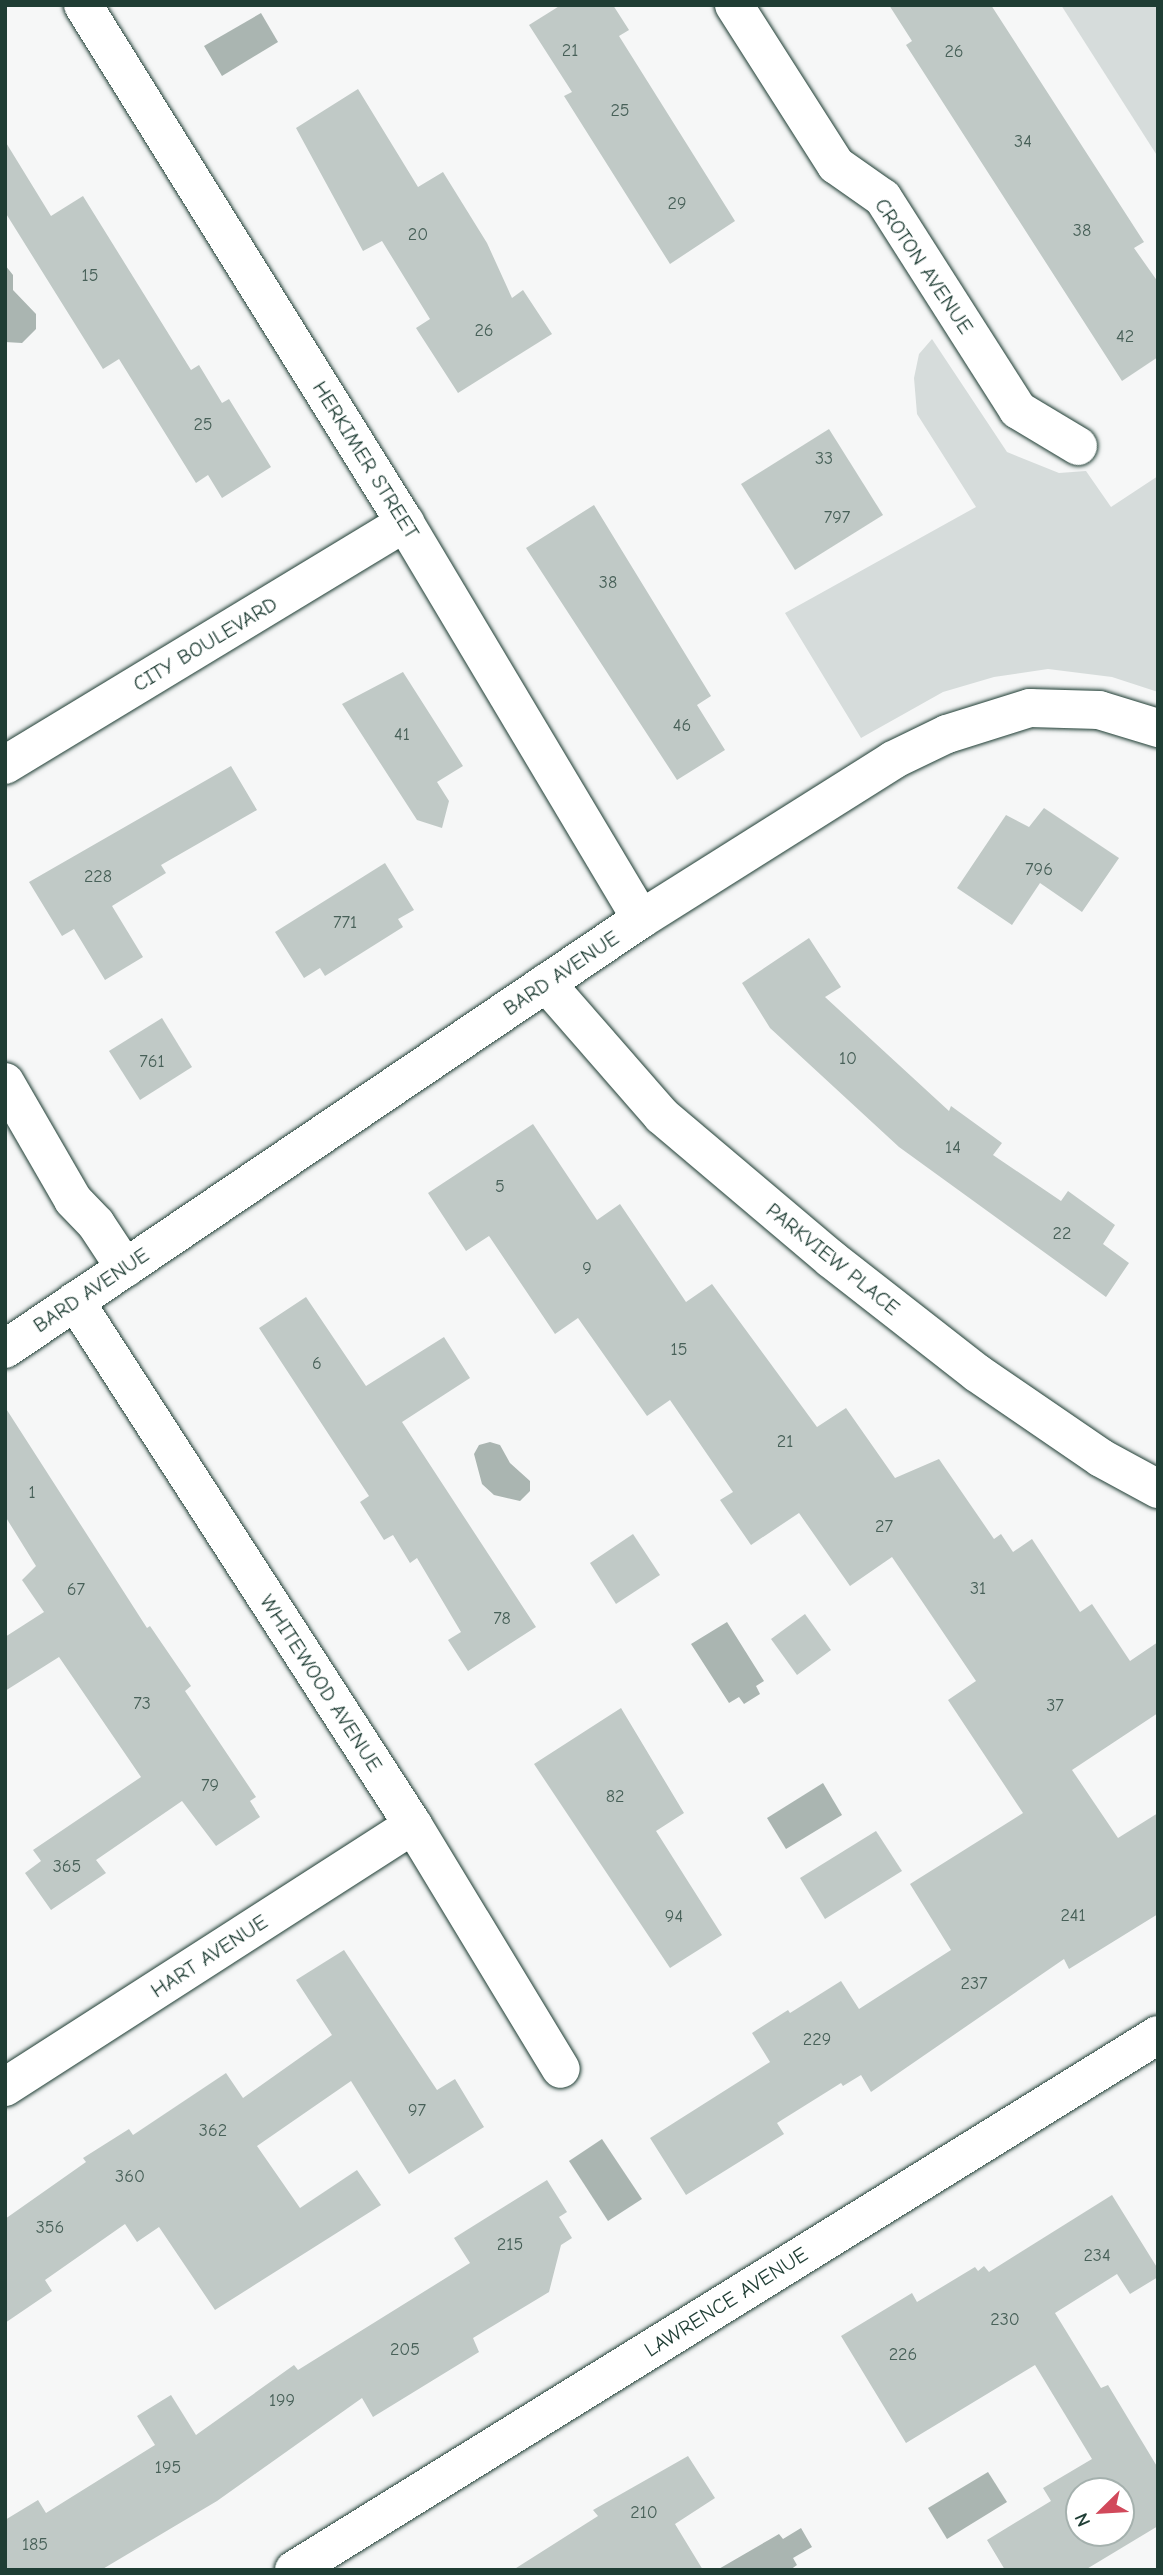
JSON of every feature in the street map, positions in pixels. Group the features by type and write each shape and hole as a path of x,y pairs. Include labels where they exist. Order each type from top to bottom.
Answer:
{"street":[{"name":"HERKIMER STREET","path":"83,5 405,523 641,919"},
{"name":"CROTON AVENUE","path":"734,5 836,165 883,198 1018,410 1078,446"},
{"name":"CITY BOULEVARD","path":"5,765 405,523"},
{"name":"BARD AVENUE","path":"5,1349 641,919 893,760 947,734 1030,708 1099,710 1158,728"},
{"name":"PARKVIEW PLACE","path":"546,983 662,1116 831,1259 977,1373 1101,1458 1158,1489"},
{"path":"5,1082 73,1200 96,1224 125,1268"},
{"name":"WHITEWOOD AVENUE","path":"75,1301 413,1825 561,2069"},
{"name":"HART AVENUE","path":"5,2087 413,1825"},
{"name":"LAWRENCE AVENUE","path":"294,2570 1158,2035"}],"shaded area":[{"path":"1061,5 1158,5 1158,157"},
{"path":"261,13 278,42 222,76 204,46"},
{"path":"5,265 13,275 13,290 36,314 36,329 22,343 5,342"},
{"path":"932,339 1007,452 1059,473 1086,471 1111,507 1158,476 1158,692 1112,677 1048,669 994,677 943,692 861,738 785,613 976,507 917,414 914,378 919,354"},
{"path":"490,1442 500,1445 510,1463 530,1481 530,1491 520,1501 494,1495 482,1484 474,1454 479,1445"},
{"path":"727,1622 764,1681 756,1686 760,1694 744,1704 739,1697 729,1703 691,1644"},
{"path":"823,1783 842,1815 786,1849 767,1818"},
{"path":"602,2139 642,2199 608,2221 569,2161"},
{"path":"988,2472 1007,2502 947,2539 928,2508"},
{"path":"801,2528 812,2547 793,2558 797,2565 790,2570 717,2570 779,2534 783,2539"}],"building":[{"path":"561,5 613,5 629,30 619,36 735,221 670,264 564,96 572,92 529,25"},
{"path":"889,5 991,5 1144,242 1134,248 1158,282 1158,357 1122,381 906,45 912,41"},
{"path":"358,89 418,187 443,172 487,243 512,298 523,290 552,334 458,393 416,328 430,319 382,241 363,251 296,128"},
{"path":"5,141 51,216 83,196 191,370 199,365 222,403 229,399 271,467 222,498 208,475 196,483 119,359 103,369 5,212"},
{"path":"829,429 883,515 795,570 741,484"},
{"path":"594,505 711,696 697,705 725,750 677,780 526,548"},
{"path":"403,672 463,766 437,782 449,801 442,828 417,820 342,704"},
{"path":"231,766 257,810 161,865 166,873 112,906 143,957 105,980 74,929 62,936 29,882"},
{"path":"1044,808 1119,858 1082,912 1040,883 1012,925 957,888 1006,815 1029,827"},
{"path":"385,863 414,910 398,919 403,927 325,976 320,968 304,978 275,932"},
{"path":"809,938 841,987 825,997 949,1111 951,1106 1002,1143 993,1155 1061,1201 1068,1191 1115,1225 1103,1244 1129,1263 1106,1297 899,1147 770,1028 742,983"},
{"path":"162,1018 192,1067 140,1100 109,1051"},
{"path":"533,1124 597,1220 620,1204 686,1302 712,1284 817,1427 846,1408 895,1478 939,1459 994,1539 1001,1534 1013,1552 1032,1539 1080,1612 1092,1604 1130,1661 1158,1642 1158,1713 1072,1770 1118,1838 1158,1813 1158,1914 1069,1969 1064,1959 871,2092 861,2075 843,2086 841,2083 777,2123 784,2134 686,2195 650,2138 770,2062 752,2033 788,2010 790,2013 841,1981 859,2009 951,1950 910,1884 1023,1813 948,1700 976,1681 892,1557 850,1586 799,1513 751,1545 720,1500 733,1492 670,1400 647,1416 578,1318 555,1334 489,1236 466,1251 428,1193"},
{"path":"306,1297 366,1386 444,1337 470,1378 402,1422 536,1627 468,1671 448,1640 461,1632 417,1558 410,1563 393,1535 384,1540 360,1502 369,1496 259,1328"},
{"path":"5,1407 147,1628 150,1626 191,1686 185,1691 256,1797 250,1801 260,1817 216,1846 182,1801 96,1860 106,1873 51,1910 25,1873 41,1861 33,1850 141,1777 59,1657 5,1691 5,1637 44,1612 22,1580 36,1566 5,1516"},
{"path":"633,1534 660,1575 616,1604 590,1563"},
{"path":"805,1614 831,1650 797,1675 771,1639"},
{"path":"621,1708 684,1813 656,1831 722,1935 670,1968 534,1764"},
{"path":"876,1831 902,1871 825,1919 800,1878"},
{"path":"344,1950 437,2090 455,2079 484,2127 409,2174 351,2081 257,2146 300,2208 357,2170 381,2205 215,2310 159,2227 137,2242 125,2224 45,2280 52,2291 5,2323 5,2219 86,2162 83,2158 129,2129 133,2135 226,2073 243,2098 332,2035 296,1980"},
{"path":"547,2180 567,2212 559,2217 572,2238 561,2245 549,2292 473,2338 479,2352 373,2417 362,2398 217,2501 101,2570 5,2570 5,2520 38,2500 46,2513 155,2445 137,2416 171,2395 196,2435 294,2365 298,2370 470,2263 454,2238"},
{"path":"1112,2195 1158,2269 1158,2277 1130,2294 1117,2274 1055,2313 1101,2388 1108,2385 1158,2468 1158,2526 1135,2540 1135,2477 1065,2477 1065,2547 1123,2547 1085,2570 1005,2570 987,2540 1051,2501 1043,2488 1092,2459 1035,2365 906,2443 841,2336 912,2293 917,2302 975,2267 978,2271 984,2266 989,2272"},
{"path":"688,2456 715,2498 675,2524 703,2570 513,2570 598,2516 593,2510"}]}
